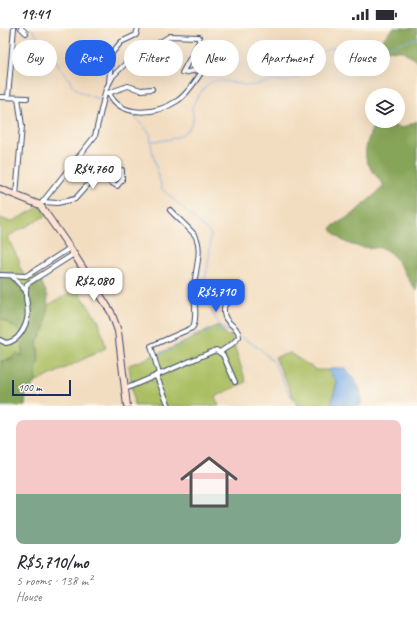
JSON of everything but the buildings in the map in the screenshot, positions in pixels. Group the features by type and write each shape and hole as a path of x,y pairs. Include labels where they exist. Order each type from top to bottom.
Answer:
{"street":[{"path":"8,97 14,28"},
{"path":"21,28 26,33"},
{"path":"41,204 95,136 98,130 102,104 108,84 112,53 121,42 136,35 138,28"},
{"path":"164,40 170,36 199,37 199,42 183,72"},
{"path":"108,84 124,66"},
{"path":"109,93 113,101 120,106 145,112 158,111 180,98 201,73 198,70 183,74"},
{"path":"104,96 128,86 141,90 152,89"},
{"path":"0,97 27,98"},
{"path":"16,195 22,126 18,98"},
{"path":"0,189 41,204 57,203 75,199 91,181 97,177 103,178 117,186 122,180 122,170"},
{"path":"41,204 115,321 118,331 127,406"},
{"path":"169,406 150,346 188,330 195,325 194,286 198,253 197,239 194,234 170,210"},
{"path":"0,275 26,276 72,251"},
{"path":"25,290 30,280 72,251"},
{"path":"0,340 6,343 16,340 26,326 29,312 25,290 12,276"},
{"path":"220,352 238,338 238,331 224,316 225,304 233,300"},
{"path":"125,389 214,350 220,352 235,382"}],"green space":[{"path":"393,28 417,28 417,61 403,51 390,50 390,40 382,40"},
{"path":"417,121 417,291 398,262 389,252 381,248 354,246 339,238 331,229 333,226 353,214 384,185 368,164 366,158 367,145 372,128 405,127"},
{"path":"41,206 47,215 7,237 20,262 18,264 26,278 28,279 34,275 39,277 41,281 31,284 23,294 10,275 0,276 0,218 11,222"},
{"path":"10,275 23,294 31,284 41,281 48,296 45,328 37,342 39,359 36,371 36,381 26,394 25,406 0,406 0,362 10,359 17,353 22,356 24,333 0,318 0,276"},
{"path":"77,289 99,322 106,348 35,383 39,359 37,342 45,328 48,305"},
{"path":"0,318 24,332 22,356 14,356 0,362"},
{"path":"218,325 226,336 231,335 246,382 215,397 219,406 134,406 129,365 174,347"},
{"path":"290,353 316,370 328,370 337,382 331,406 297,406 275,357"}],"water":[{"path":"345,368 355,381 361,395 360,406 331,406 337,382 328,370"}],"waterway":[{"path":"31,28 73,86 80,92 101,100"},
{"path":"152,141 170,139 182,135 193,120 192,108 195,101 204,89 213,81 219,80 250,86 272,81 287,81 300,76 324,51 331,48 355,51 375,46 391,46 417,38"},
{"path":"104,101 123,110"},
{"path":"130,112 150,133 152,151 162,189 211,234 209,259 202,295 221,327 236,335"},
{"path":"156,356 187,342 196,335 224,330"},
{"path":"241,337 259,348 274,362 286,388 298,406"}]}
